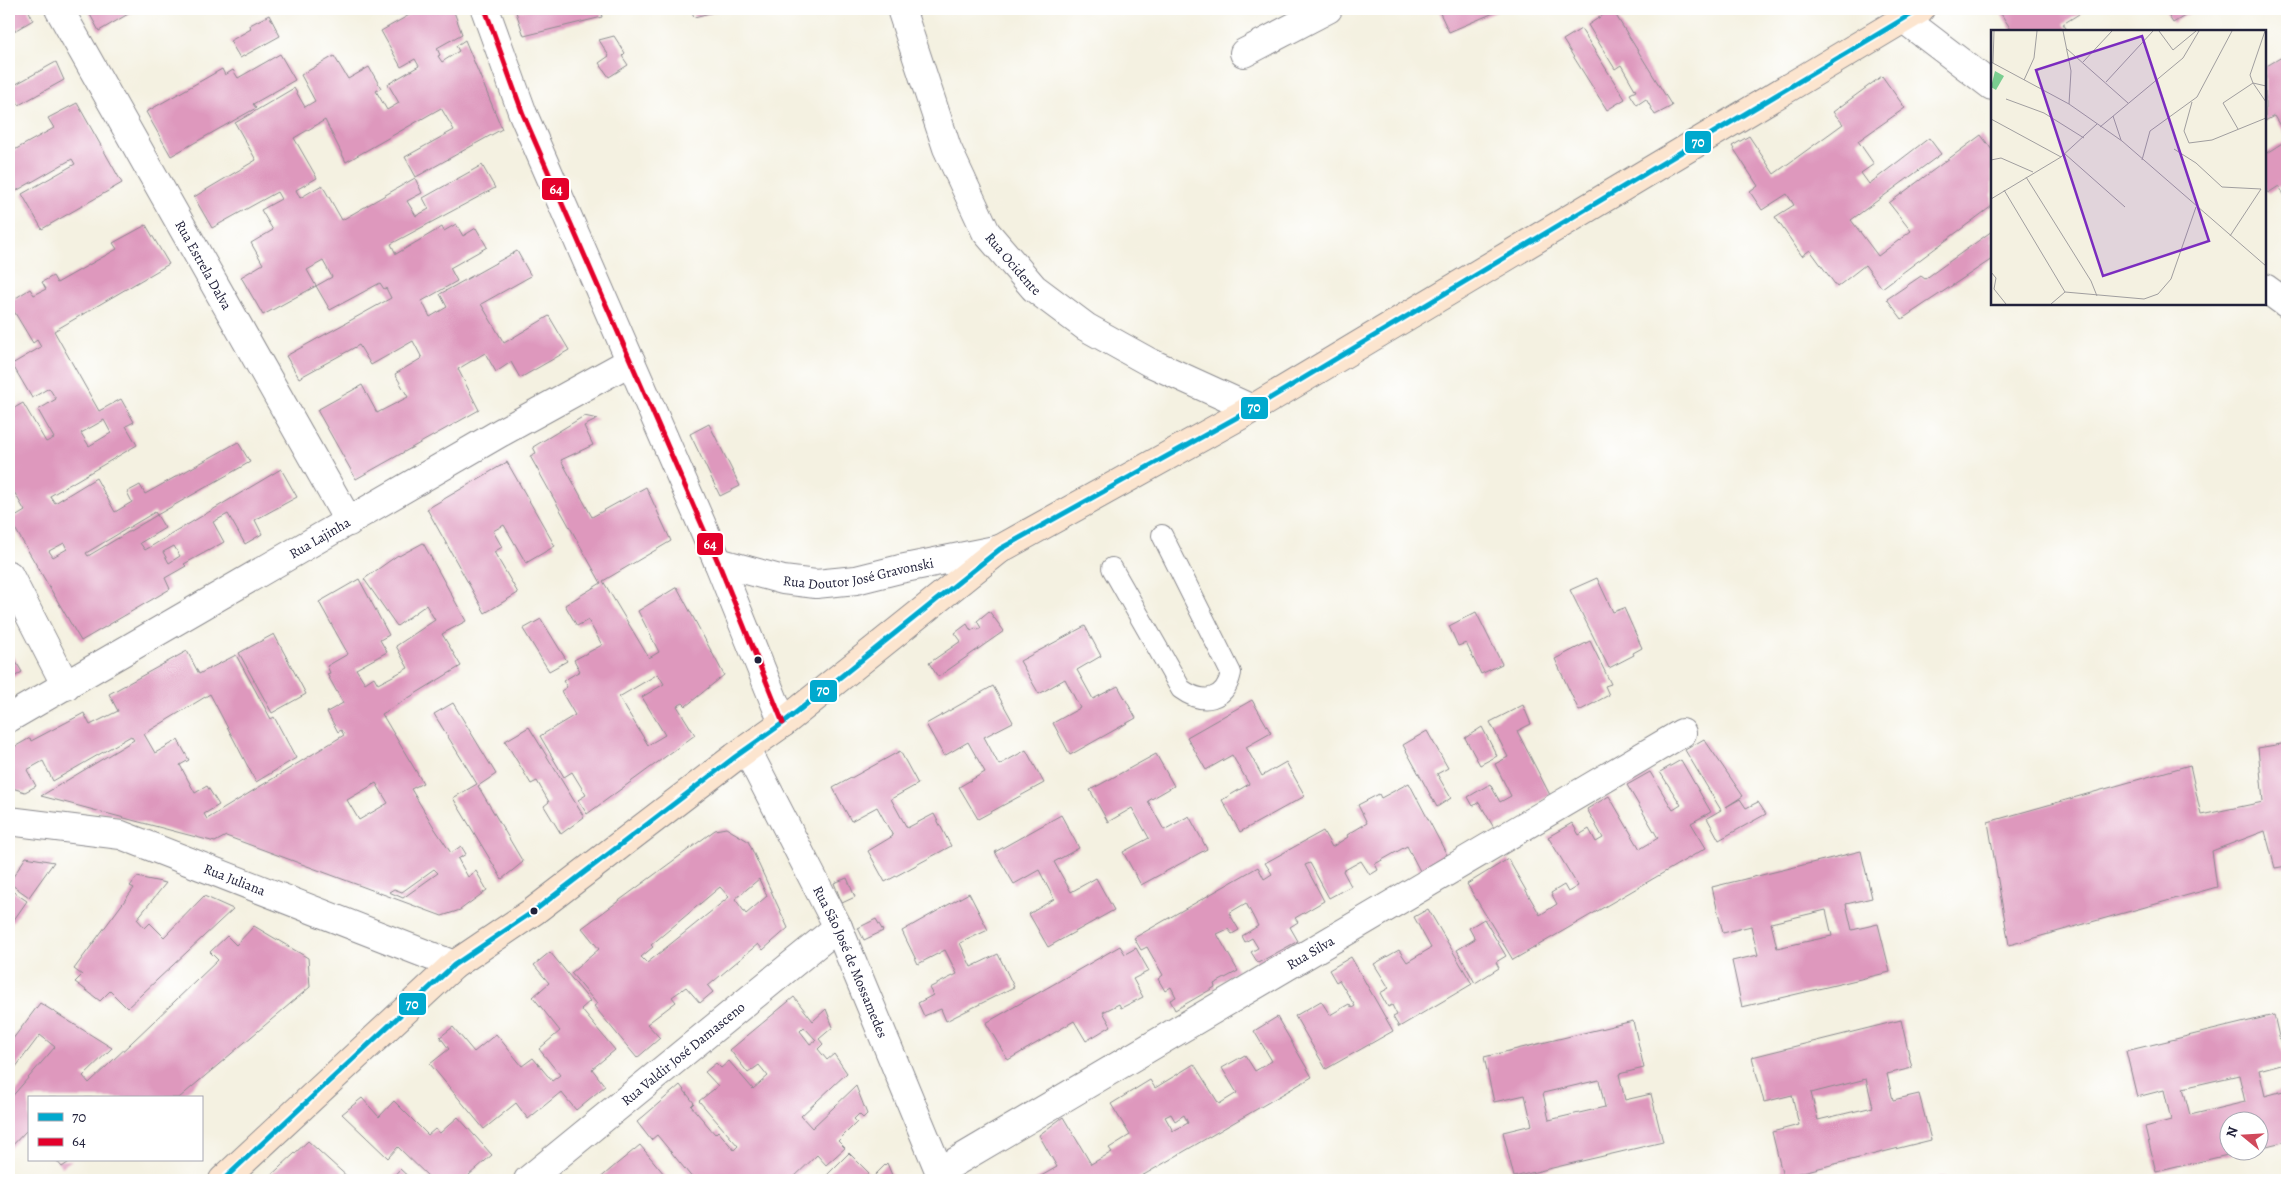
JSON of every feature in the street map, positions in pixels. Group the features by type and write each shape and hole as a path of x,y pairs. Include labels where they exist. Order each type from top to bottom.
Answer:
{"street":[{"name":"Rua Estrela Dalva","path":"59,9 349,522"},
{"path":"485,9 523,114 718,562 782,723"},
{"name":"Rua Ocidente","path":"901,9 947,148 986,232 1034,288 1086,327 1141,358 1252,409"},
{"path":"1244,53 1328,9"},
{"path":"1912,14 1991,85"},
{"name":"Rua Doutor José Gravonski","path":"223,1180 454,965 534,911 747,750 1000,549 1252,409 1912,14"},
{"path":"2266,289 2287,304"},
{"name":"Rua Lajinha","path":"9,718 500,433 631,361"},
{"name":"Rua Doutor José Gravonski","path":"718,562 782,580 816,584 856,580 1000,549"},
{"path":"9,575 66,686"},
{"name":"Rua Silva","path":"941,1176 1682,733"},
{"name":"Rua São José de Mossamedes","path":"747,750 838,927 941,1176"},
{"name":"Rua Juliana","path":"9,821 121,835 454,965"},
{"name":"Rua Valdir José Damasceno","path":"528,1180 838,927"}],"lane":[{"path":"1112,568 1181,689 1200,699 1217,696 1228,687 1231,673 1162,535"}],"building":[{"path":"9,9 28,9 33,20 9,34"},
{"path":"87,9 134,9 135,10 99,31"},
{"path":"420,9 453,9 462,34 437,48 440,55 438,56 442,62 459,51 456,46 465,40 502,129 416,177 405,157 454,130 441,108 346,162 325,120 294,138 317,178 296,190 300,198 322,185 342,220 415,178 422,193 407,201 416,216 429,209 423,198 482,165 495,188 391,244 396,254 442,227 444,231 456,224 463,236 476,228 487,247 450,268 457,281 422,301 430,317 447,307 440,294 517,251 531,276 481,304 504,343 549,316 569,350 520,378 511,362 496,372 485,353 458,369 479,410 356,479 317,410 362,385 377,413 408,397 395,374 422,358 413,341 371,365 359,345 299,378 286,356 391,298 386,288 384,289 380,283 330,310 316,286 263,315 241,277 263,264 251,243 273,230 261,210 281,199 277,192 212,228 194,197 256,160 235,123 294,88 305,107 315,101 301,75 334,56 348,79 369,67 381,88 376,91 387,110 399,103 388,84 419,66 415,59 401,67 381,31","holes":["323,261 332,277 316,286 307,270"]},
{"path":"530,9 600,9 602,17 524,36 516,12"},
{"path":"691,9 726,9 694,17"},
{"path":"1438,9 1503,9 1449,32"},
{"path":"1612,9 1672,106 1655,115 1646,99 1637,105 1630,94 1636,91 1621,65 1615,69 1588,25"},
{"path":"1998,9 2087,9 2063,24 2067,30 2011,30"},
{"path":"2164,9 2192,9 2193,11 2173,23"},
{"path":"269,15 280,36 240,58 230,41 251,29 250,25"},
{"path":"1581,29 1625,99 1607,110 1563,40"},
{"path":"614,36 625,53 622,56 628,65 609,77 599,63 609,56 599,40"},
{"path":"280,54 295,80 253,104 256,108 171,156 146,112 222,69 225,75 233,70 238,78"},
{"path":"2287,54 2287,137 2274,116 2266,120 2266,66"},
{"path":"56,62 64,80 19,105 9,88"},
{"path":"1882,76 1905,108 1858,141 1874,164 1861,173 1869,184 1929,138 1941,154 1851,220 1878,256 1911,231 1889,203 1981,135 1991,149 1991,207 1882,288 1865,265 1837,287 1810,250 1802,256 1775,217 1794,205 1787,194 1762,210 1750,192 1758,186 1732,146 1749,136 1774,174 1843,124 1833,112"},
{"path":"77,103 122,183 42,229 22,194 75,164 72,159 9,195 9,153 54,128 48,118"},
{"path":"2287,140 2287,200 2279,186 2268,193 2266,190 2266,153"},
{"path":"146,225 169,264 54,331 99,411 121,399 134,422 126,426 137,445 50,496 55,503 96,478 115,512 132,502 127,492 140,485 145,494 238,442 250,462 157,515 165,528 140,543 145,550 281,469 297,497 255,520 262,534 245,544 228,514 213,522 224,542 184,564 186,566 165,578 170,589 81,641 10,520 25,511 13,490 9,492 9,411 23,403 46,442 54,438 38,410 56,399 49,388 32,398 12,364 41,347 37,340 33,343 9,303 9,297 11,301 30,289 34,295 46,289 42,282 53,276 57,283 117,249 113,243","holes":["104,420 111,433 89,446 81,433","155,512 157,515 88,556 86,553","64,543 67,549 53,557 49,551","174,546 180,556 169,563 163,552"]},
{"path":"1991,232 1991,260 1902,319 1887,299 1921,276 1925,279"},
{"path":"584,416 598,419 584,426 593,445 561,460 592,517 646,487 671,541 603,581 649,658 659,652 638,611 677,587 724,675 686,706 683,703 677,706 695,735 587,814 578,800 586,795 572,772 564,777 540,736 575,715 561,691 567,687 563,681 580,671 574,660 602,645 588,620 577,626 565,605 601,583 530,456 536,453 533,447","holes":["658,674 664,684 642,697 665,735 648,745 619,697"]},
{"path":"709,424 740,486 720,496 690,434"},
{"path":"507,462 555,546 526,563 504,525 493,531 502,547 494,552 518,593 485,613 427,509"},
{"path":"423,543 466,621 442,634 461,666 382,714 423,783 411,789 451,853 461,846 466,854 458,859 468,877 476,871 487,890 460,910 442,916 226,836 215,842 41,796 134,740 131,736 53,781 43,761 27,770 36,786 25,792 9,787 9,750 30,738 31,741 84,713 90,725 118,711 109,694 187,651 199,674 236,655 271,719 274,717 296,758 256,782 210,694 144,734 155,753 178,740 189,760 180,765 195,793 207,786 219,805 204,814 207,819 344,735 341,730 338,732 327,712 343,703 327,674 330,673 327,666 348,654 319,602 359,579 389,635 380,640 387,652 356,669 365,683 374,677 378,684 408,668 396,646 435,620 426,605 397,626 364,579","holes":["376,783 388,803 359,820 347,800","434,869 438,873 403,898 389,892 394,889 402,892"]},
{"path":"1597,578 1613,612 1624,608 1642,648 1633,653 1634,655 1609,668 1570,590"},
{"path":"989,611 1004,631 938,677 929,663 961,641 955,633 967,624 971,631 975,628 978,630 981,628 977,621"},
{"path":"1476,612 1502,664 1481,674 1466,643 1458,646 1449,626"},
{"path":"541,619 567,661 549,671 523,629"},
{"path":"1085,626 1101,656 1077,670 1093,699 1118,686 1136,718 1070,755 1053,723 1080,708 1065,679 1039,694 1020,661"},
{"path":"274,634 306,694 272,713 239,653"},
{"path":"1590,641 1611,684 1605,686 1609,695 1579,711 1555,659"},
{"path":"9,650 22,672 9,680"},
{"path":"993,686 1013,722 984,737 999,765 1026,750 1044,783 978,819 959,787 985,772 968,742 944,756 926,724"},
{"path":"1252,700 1271,733 1246,747 1262,776 1286,762 1305,796 1240,832 1222,800 1249,784 1232,755 1206,770 1187,737"},
{"path":"453,703 496,774 478,786 523,862 502,879 453,798 477,784 434,714"},
{"path":"1523,705 1531,724 1517,731 1550,795 1494,828 1479,802 1473,806 1468,797 1490,784 1500,802 1511,796 1495,764 1508,757 1490,722"},
{"path":"529,727 584,817 561,834 544,806 549,802 537,781 531,784 505,741"},
{"path":"1482,727 1497,756 1480,765 1465,738"},
{"path":"1427,731 1448,768 1437,774 1451,798 1437,807 1403,745"},
{"path":"1704,739 1743,796 1726,807 1740,799 1746,808 1758,802 1766,814 1719,840 1707,818 1721,810 1685,750"},
{"path":"2287,743 2287,866 2275,868 2265,831 2212,851 2217,887 2009,945 1988,822 2190,765 2201,815 2263,802 2258,748"},
{"path":"900,751 918,784 891,799 907,828 934,814 951,846 885,882 868,851 893,836 877,807 851,821 833,788"},
{"path":"1156,754 1174,786 1148,801 1164,830 1189,816 1207,849 1141,885 1123,852 1149,838 1132,808 1108,822 1090,790"},
{"path":"1681,760 1711,812 1691,823 1706,848 1513,960 1467,884 1508,859 1540,915 1557,904 1551,893 1564,885 1568,892 1578,886 1548,837 1572,823 1579,835 1589,829 1596,842 1603,838 1587,809 1609,796 1640,849 1658,838 1627,785 1650,772 1673,810 1681,805 1660,772"},
{"path":"1409,783 1447,855 1420,871 1407,846 1375,864 1378,870 1370,875 1361,861 1343,871 1351,886 1329,898 1310,863 1305,865 1324,901 1295,918 1298,922 1290,927 1298,941 1258,963 1251,952 1258,948 1252,938 1245,942 1242,936 1258,926 1246,903 1229,913 1239,930 1232,934 1228,929 1217,934 1238,971 1214,984 1215,987 1175,1010 1170,1000 1176,997 1171,987 1165,991 1158,979 1163,975 1147,947 1141,950 1134,938 1258,867 1264,879 1272,874 1265,863 1323,831 1332,847 1367,823 1358,805 1379,794 1381,798"},
{"path":"1061,815 1079,848 1054,862 1071,892 1096,878 1114,910 1048,947 1029,914 1054,899 1039,870 1014,884 995,852"},
{"path":"726,828 748,841 788,928 763,950 758,944 708,986 713,992 700,1003 686,987 672,997 676,1002 647,1024 660,1038 637,1058 594,1006 597,1004 571,973 599,949 582,928 715,830","holes":["759,879 767,896 746,914 735,899","720,887 729,897 647,963 641,957 653,947 651,945"]},
{"path":"1861,851 1872,898 1846,904 1852,930 1878,924 1890,972 1742,1007 1732,961 1758,955 1751,926 1723,933 1712,887","holes":["1826,910 1832,936 1777,948 1771,923"]},
{"path":"26,857 54,862 29,897 9,883"},
{"path":"137,877 166,883 137,919 145,928 150,923 164,937 204,896 233,909 127,1008 110,991 100,1001 75,982 82,975 74,969 134,888 130,886"},
{"path":"847,878 855,897 842,903 834,883"},
{"path":"9,889 27,901 9,927"},
{"path":"969,893 988,930 960,943 971,967 998,954 1014,987 946,1021 941,1009 924,1016 918,1003 933,995 929,988 957,974 945,950 918,964 902,931"},
{"path":"1428,909 1472,984 1399,1027 1393,1017 1397,1015 1392,1005 1388,1007 1380,993 1389,988 1374,964 1399,950 1407,962 1431,948 1414,917"},
{"path":"876,919 883,931 864,940 858,928"},
{"path":"1484,919 1506,956 1496,962 1499,968 1475,983 1457,950 1475,939 1469,928"},
{"path":"254,926 308,958 310,987 181,1096 28,1096 28,1131 9,1149 9,1100 55,1047 40,1035 9,1076 9,1044 40,1003 112,1048 83,1076 89,1083 218,960 210,952 227,936 236,945"},
{"path":"1120,946 1125,954 1136,948 1149,971 1133,979 1143,997 1121,1008 1119,1004 1103,1012 1111,1026 1086,1041 1074,1021 1008,1060 986,1023"},
{"path":"550,952 590,1001 581,1009 615,1050 592,1069 605,1086 576,1110 561,1092 528,1119 516,1103 484,1129 430,1064 449,1049 440,1037 453,1027 474,1052 496,1034 522,1066 533,1058 552,1081 560,1075 539,1049 560,1031 533,997 549,983 534,965"},
{"path":"1351,957 1393,1031 1326,1069 1295,1016 1321,1001 1330,1015 1349,1004 1352,1008 1355,1006 1339,980 1336,982 1329,970"},
{"path":"794,997 813,1021 826,1009 833,1027 819,1039 823,1044 818,1049 827,1060 834,1054 847,1073 801,1116 812,1128 856,1086 867,1114 863,1118 859,1114 854,1119 857,1122 838,1141 845,1148 826,1165 817,1155 791,1180 694,1180 657,1135 651,1140 637,1122 680,1085 694,1103 691,1106 715,1134 718,1131 734,1150 738,1146 699,1101 718,1086 705,1072 716,1063 721,1068 729,1061 753,1089 768,1076 759,1065 748,1073 730,1050","holes":["804,1027 816,1040 810,1044 800,1031"]},
{"path":"2274,1015 2285,1063 2259,1070 2265,1096 2287,1090 2287,1141 2268,1146 2268,1112 2218,1112 2218,1157 2156,1172 2145,1127 2171,1120 2164,1090 2137,1097 2126,1051","holes":["2239,1075 2245,1102 2190,1115 2183,1088"]},
{"path":"1277,1017 1312,1077 1135,1180 1034,1180 1057,1167 1039,1135 1063,1117 1091,1164 1112,1152 1109,1148 1130,1135 1111,1104 1150,1080 1155,1088 1194,1064 1219,1104 1237,1093 1222,1068 1245,1055 1255,1071 1272,1061 1254,1031","holes":["1171,1114 1175,1121 1184,1115 1188,1123 1173,1131 1165,1117"]},
{"path":"1901,1020 1912,1068 1887,1074 1893,1100 1919,1094 1931,1140 1783,1177 1772,1132 1799,1125 1792,1095 1764,1102 1752,1057","holes":["1866,1079 1873,1107 1818,1120 1811,1093"]},
{"path":"1633,1021 1644,1068 1619,1074 1625,1100 1651,1094 1663,1142 1514,1177 1503,1132 1532,1125 1525,1095 1494,1102 1484,1057","holes":["1599,1080 1605,1107 1549,1120 1543,1093"]},
{"path":"362,1098 379,1117 394,1101 428,1135 435,1129 440,1133 458,1117 492,1155 469,1175 474,1180 432,1180 398,1147 388,1158 342,1114"},
{"path":"308,1141 351,1180 266,1180"},
{"path":"640,1145 669,1180 598,1180 618,1163"},
{"path":"849,1153 869,1173 861,1180 822,1180"},
{"path":"58,1162 69,1162 62,1167"},
{"path":"887,1163 894,1180 870,1180"},
{"path":"400,1169 412,1180 390,1180"},
{"path":"1945,1176 1946,1180 1930,1180"}],"transit line":[{"name":"64","path":"485,9 523,114 718,562 783,723"},
{"name":"70","path":"223,1180 454,965 534,911 735,757 783,723 1000,549 1252,409 1920,9"}]}
